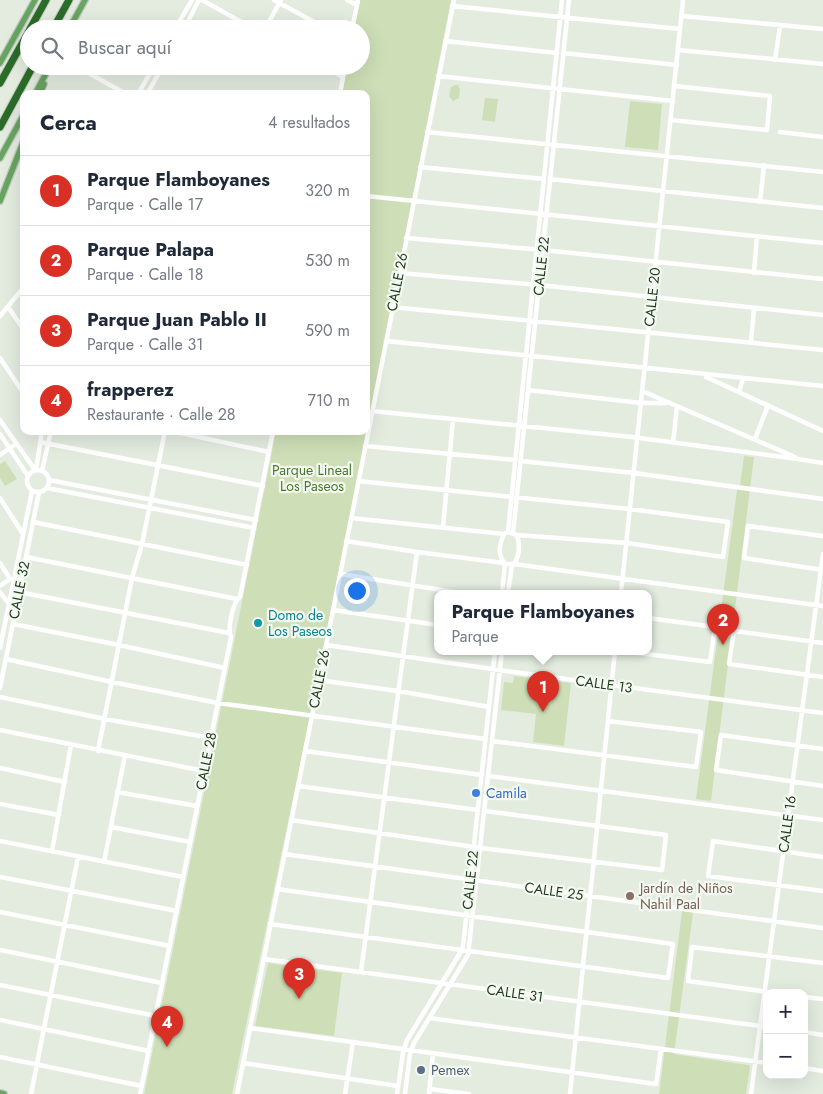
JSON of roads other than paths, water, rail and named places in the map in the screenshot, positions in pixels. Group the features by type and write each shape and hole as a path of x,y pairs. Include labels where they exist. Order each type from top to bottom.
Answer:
{"highway":[{"path":"35,20 46,0"},
{"path":"58,20 69,0"},
{"path":"0,83 20,46"},
{"path":"0,127 28,75"}],"main road":[{"path":"24,20 35,0"},
{"path":"74,20 85,0"},
{"path":"0,63 20,27"},
{"path":"37,90 45,75"},
{"path":"41,90 47,75"},
{"path":"0,158 20,121"},
{"path":"0,201 20,150"},
{"path":"0,1093 4,1094"}],"street":[{"path":"180,20 192,0"},
{"path":"189,20 201,0 238,20"},
{"path":"274,0 311,20"},
{"path":"347,0 357,3 354,20"},
{"name":"CALLE 26","path":"370,421 454,0"},
{"name":"CALLE 22","path":"540,250 540,214 562,0"},
{"name":"CALLE 22","path":"511,533 532,321 554,144 568,0"},
{"name":"CALLE 20","path":"621,590 684,0"},
{"path":"270,20 280,2"},
{"path":"452,6 680,30"},
{"path":"682,16 823,29"},
{"path":"775,60 780,26"},
{"path":"446,41 557,53"},
{"path":"678,50 823,64"},
{"path":"563,53 677,65"},
{"path":"92,75 119,90"},
{"path":"140,90 149,75"},
{"path":"150,90 158,75"},
{"path":"339,75 343,77 341,90"},
{"path":"438,76 673,100"},
{"path":"671,120 767,130 770,96 674,86"},
{"path":"427,132 823,172"},
{"path":"780,132 823,137"},
{"path":"760,202 764,165"},
{"path":"420,167 544,178"},
{"path":"550,179 823,208"},
{"path":"370,196 823,243"},
{"path":"754,273 757,236"},
{"path":"406,238 823,279"},
{"path":"399,273 536,285 823,315"},
{"path":"0,316 20,292"},
{"path":"8,307 20,324"},
{"path":"392,307 823,350"},
{"path":"750,342 754,308"},
{"path":"386,341 823,386"},
{"name":"CALLE 22","path":"522,426 528,390 529,356"},
{"path":"0,358 20,388"},
{"path":"703,375 823,431"},
{"path":"740,392 743,379"},
{"path":"528,390 641,403 670,403"},
{"path":"642,391 798,458"},
{"path":"755,439 768,405"},
{"path":"673,443 677,406"},
{"path":"372,411 638,438 798,458 823,463"},
{"path":"0,420 35,470 47,474 49,480 47,488"},
{"path":"443,527 453,420"},
{"path":"0,434 28,476 27,484 32,490 39,492 47,488 254,528"},
{"path":"28,476 35,470 41,435"},
{"path":"42,471 50,435"},
{"path":"98,751 132,578 142,544 164,435"},
{"path":"190,435 269,452"},
{"name":"CALLE 28","path":"140,1094 231,637 228,633 237,599 240,597 272,435"},
{"name":"CALLE 26","path":"237,1094 367,435"},
{"path":"40,442 263,486"},
{"path":"0,454 16,444"},
{"path":"365,446 634,473 823,499"},
{"path":"49,480 256,520"},
{"path":"351,518 626,543 723,557 728,522 514,496 358,481"},
{"name":"CALLE 32","path":"0,648 12,579 32,490"},
{"name":"CALLE 32","path":"0,688 39,492"},
{"path":"0,498 23,534"},
{"path":"33,522 247,565"},
{"path":"822,570 744,558 748,526 823,536"},
{"path":"502,590 504,564 499,555 499,549 511,533"},
{"path":"509,590 513,564 517,559 519,549 511,533"},
{"path":"346,541 823,606"},
{"path":"361,972 392,727 417,552"},
{"name":"CALLE 16","path":"765,989 823,554"},
{"path":"26,556 237,599"},
{"path":"0,563 12,579 21,581"},
{"path":"340,574 440,590"},
{"path":"0,586 12,579"},
{"path":"0,592 9,604"},
{"path":"19,592 228,633"},
{"path":"332,610 434,624"},
{"path":"652,619 715,627 710,662 652,655"},
{"path":"13,624 225,668"},
{"path":"823,643 734,631 729,664 823,678"},
{"name":"CALLE 13","path":"326,645 823,713"},
{"name":"CALLE 22","path":"397,1094 407,1040 461,950 495,655"},
{"name":"CALLE 22","path":"405,1094 414,1043 468,956 474,916 502,655"},
{"path":"570,1094 615,655"},
{"path":"6,660 218,703 485,739"},
{"path":"318,680 398,691 489,707"},
{"path":"0,697 105,719 211,738"},
{"path":"492,741 696,767 701,732 608,721"},
{"path":"0,730 71,746 204,771"},
{"path":"823,749 720,735 716,770 823,786"},
{"path":"52,852 71,746"},
{"path":"305,751 482,775"},
{"path":"104,862 125,755"},
{"path":"0,768 65,782"},
{"path":"489,776 823,820"},
{"path":"298,786 478,810"},
{"path":"117,792 197,806"},
{"path":"0,804 59,815"},
{"path":"291,820 481,848 662,870 666,835 485,811"},
{"path":"111,827 190,842"},
{"path":"0,841 183,877"},
{"path":"823,857 713,841 708,876 823,891"},
{"name":"CALLE 25","path":"284,854 374,868 823,928"},
{"path":"32,1094 56,961 78,857"},
{"path":"0,877 177,911"},
{"path":"270,924 668,978 673,944 277,889"},
{"path":"0,912 170,946"},
{"path":"763,991 688,981 692,947 823,963"},
{"path":"0,950 162,983"},
{"name":"CALLE 31","path":"264,959 763,1026"},
{"path":"0,984 156,1016"},
{"path":"808,998 823,1000"},
{"name":"CALLE 16","path":"751,1094 763,1005"},
{"path":"429,1018 763,1063"},
{"path":"0,1020 149,1051"},
{"path":"250,1028 656,1084 661,1050"},
{"path":"808,1033 823,1035"},
{"path":"345,1094 352,1042"},
{"path":"433,1054 430,1092 469,1094"},
{"path":"0,1057 142,1086"},
{"path":"243,1063 398,1086"},
{"path":"808,1069 823,1071"}],"place":[{"name":"Domo de Los Paseos","path":"258,623"},
{"name":"Parque Palapa","path":"723,645"},
{"name":"Parque Flamboyanes","path":"543,712"},
{"name":"Camila","path":"476,793"},
{"name":"Jardín de Niños Nahil Paal","path":"630,896"},
{"name":"Parque Juan Pablo II","path":"299,999"},
{"name":"frapperez","path":"167,1047"},
{"name":"Pemex","path":"421,1070"}],"park label":[{"name":"Parque Lineal Los Paseos","path":"312,478"}]}
